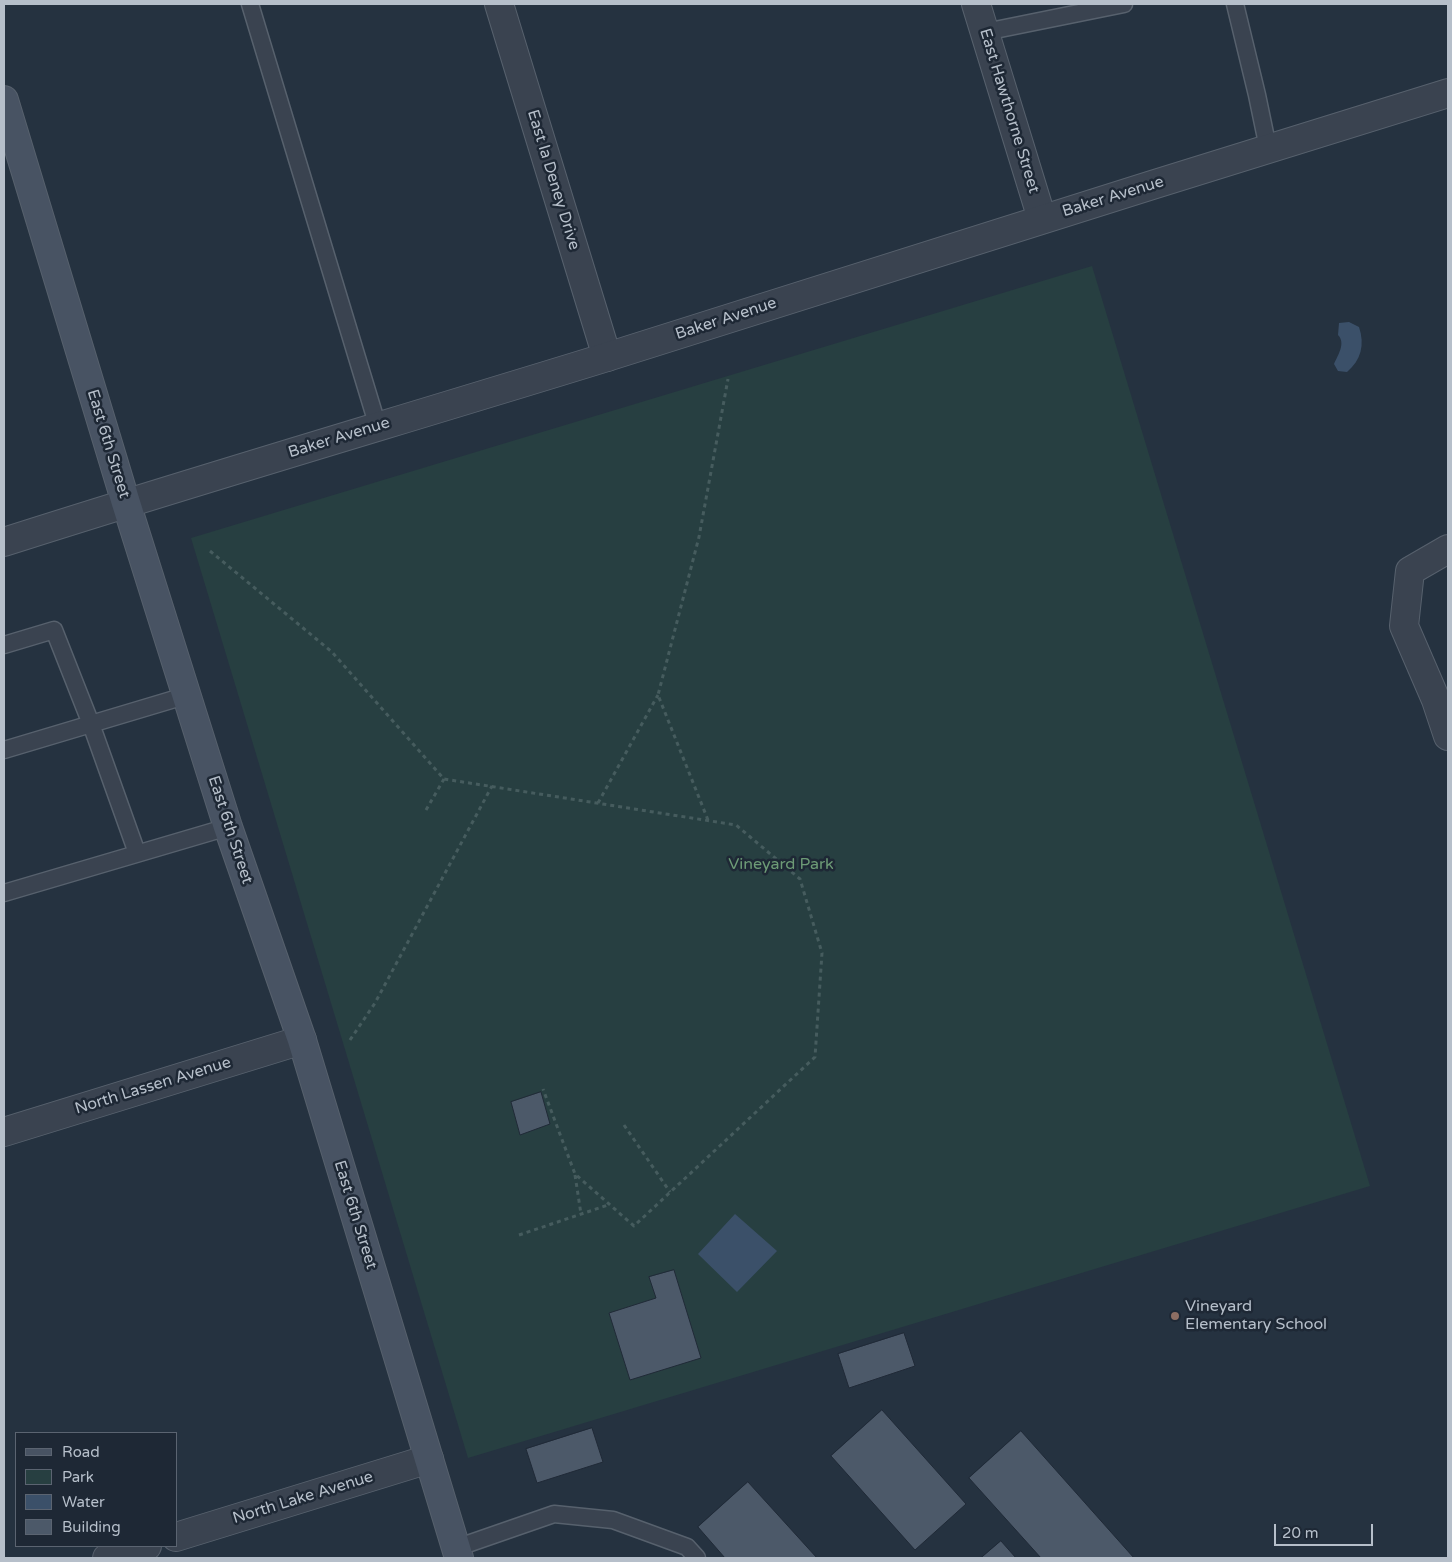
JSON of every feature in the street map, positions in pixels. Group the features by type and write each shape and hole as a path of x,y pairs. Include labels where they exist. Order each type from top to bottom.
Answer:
{"main road":[{"name":"East 6th Street","path":"4,100 126,503 228,826 302,1040 458,1553"}],"street":[{"name":"East la Deney Drive","path":"499,4 607,357"},
{"name":"East Hawthorne Street","path":"976,4 1042,219"},
{"name":"Baker Avenue","path":"4,542 126,503 607,357 1448,93"},
{"path":"1448,549 1410,570 1404,626 1436,700 1448,736"},
{"name":"North Lassen Avenue","path":"4,1132 302,1040"},
{"name":"North Lake Avenue","path":"178,1536 429,1459"},
{"path":"107,1558 145,1547"}],"lane":[{"path":"250,4 378,427"},
{"path":"985,32 1124,4"},
{"path":"1235,4 1268,148"},
{"path":"4,645 54,630 91,724 137,853"},
{"path":"4,750 188,695"},
{"path":"4,893 228,826"},
{"path":"458,1553 554,1514 613,1520 687,1547 697,1558"}],"path":[{"path":"598,804 658,695 699,537 728,379"},
{"path":"210,551 332,652 444,779 736,825 800,880 822,953 815,1057 634,1226 575,1174"},
{"path":"658,695 708,821"},
{"path":"426,810 444,779"},
{"path":"350,1040 375,1003 492,786"},
{"path":"543,1090 575,1174 581,1214"},
{"path":"624,1125 670,1192"},
{"path":"519,1235 608,1205"}],"green space":[{"name":"Vineyard Park","path":"1092,266 1370,1186 468,1458 191,538"}],"water":[{"path":"1349,322 1359,327 1362,346 1359,357 1352,367 1347,372 1338,371 1334,364 1341,345 1338,335 1339,323"},
{"path":"735,1214 777,1251 737,1292 698,1254"}],"building":[{"path":"541,1092 550,1124 520,1135 511,1102"},
{"path":"674,1270 701,1358 630,1380 609,1313 656,1298 649,1277"},
{"path":"904,1333 915,1366 849,1388 838,1354"},
{"path":"882,1410 966,1504 915,1550 831,1456"},
{"path":"592,1428 603,1462 537,1483 526,1449"},
{"path":"1021,1431 1134,1558 1041,1558 969,1478"},
{"path":"748,1482 817,1558 725,1558 698,1527"},
{"path":"1001,1541 1016,1558 981,1558"}],"place":[{"name":"Vineyard Elementary School","path":"1175,1316"}]}
